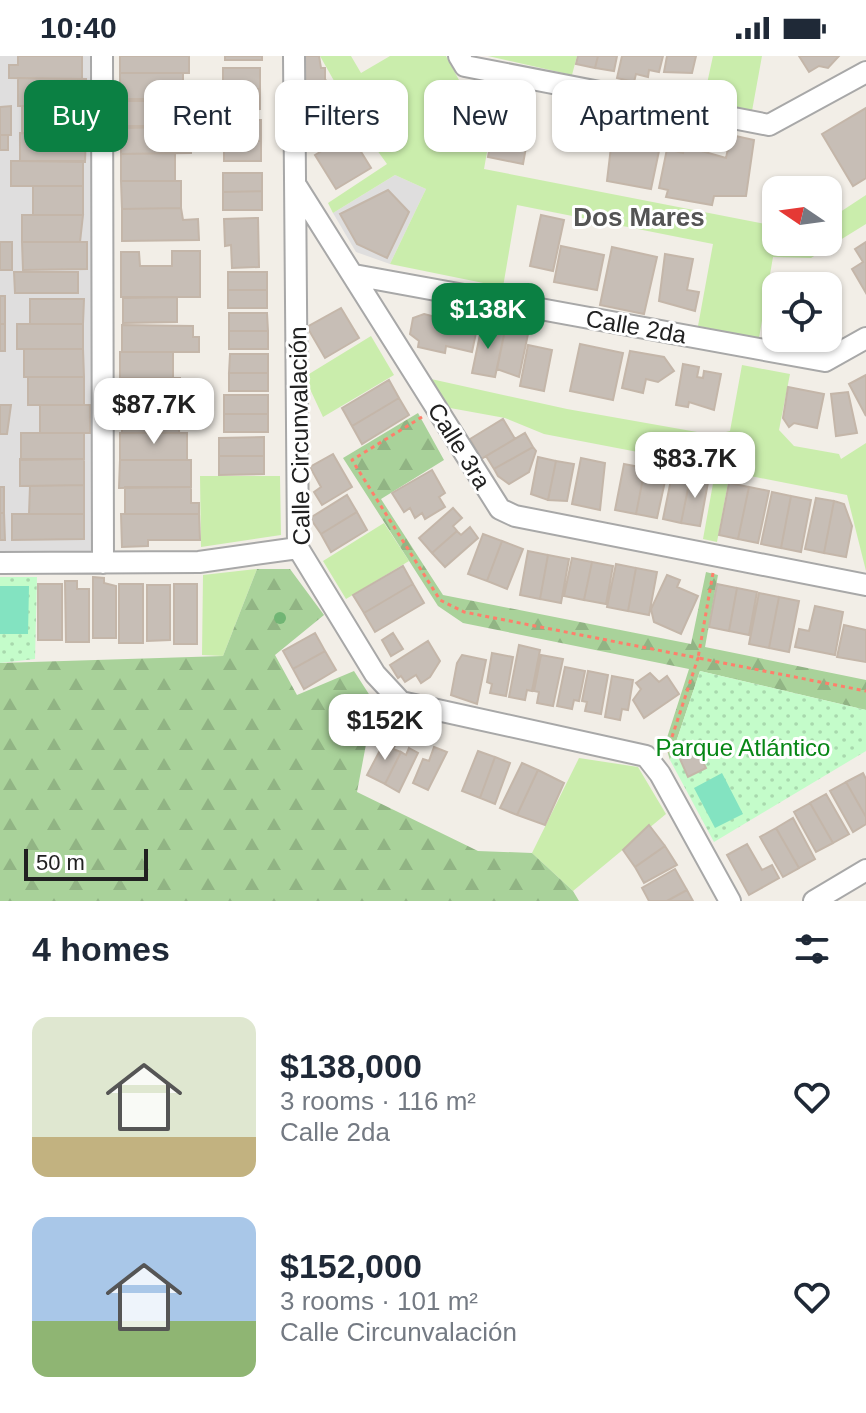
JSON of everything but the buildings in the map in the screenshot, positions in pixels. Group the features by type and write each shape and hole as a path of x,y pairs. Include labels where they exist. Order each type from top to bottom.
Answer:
{"street":[{"path":"102,56 103,563"},
{"name":"Calle Circunvalación","path":"294,56 298,548 375,674 401,702 646,756 660,774 730,901"},
{"path":"459,56 465,66 769,125 866,72"},
{"name":"Calle 3ra","path":"297,187 500,509 545,522 866,585"},
{"name":"Calle 2da","path":"354,275 825,361 866,338"},
{"path":"0,563 199,562 298,548"},
{"path":"814,901 866,870"}],"path":[{"path":"423,416 352,460 440,600 464,612 866,691"},
{"path":"664,759 698,658 713,570"}],"shaded area":[{"path":"0,56 102,56 102,80 24,80 24,152 102,152 103,563 0,562"},
{"path":"395,175 426,189 390,264 356,252 333,213"}],"green space":[{"path":"320,56 351,56 361,73 390,56 446,56 459,80 424,80 424,152 487,152 484,169 762,223 762,256 814,256 773,257 770,272 762,272 759,338 698,326 713,244 517,205 503,287 390,264 426,189 395,175 333,213 328,203 387,164 378,152 408,152 408,80 334,80"},
{"path":"488,56 577,56 572,75"},
{"path":"713,56 762,56 752,111 737,108 737,80 708,80"},
{"path":"866,195 866,224 842,239 842,211"},
{"path":"371,336 394,375 323,417 309,387 309,374"},
{"path":"742,365 790,374 779,430 794,446 839,454 841,459 866,443 866,571 847,495 730,472 717,542 703,539 716,467 544,434 505,418 450,408 431,379 567,409 714,435 730,431"},
{"path":"418,413 444,460 381,499 443,595 691,644 706,572 718,575 705,647 866,680 866,710 700,671 670,760 665,744 689,669 463,623 438,606 343,458"},
{"path":"200,476 280,476 281,535 201,547"},
{"path":"384,523 409,561 346,599 323,561"},
{"path":"257,569 223,656 202,655 203,575"},
{"path":"257,569 290,569 324,615 275,655 297,695 354,671 374,702 357,792 478,851 532,853 573,891 579,901 0,901 0,663 223,656"},
{"path":"0,577 37,577 35,659 0,663"},
{"path":"0,586 29,586 28,634 0,634"},
{"name":"Parque Atlántico","path":"700,671 866,710 866,751 714,842 670,760"},
{"path":"579,758 638,767 666,814 573,891 532,853"},
{"path":"722,773 743,814 715,828 694,788"}],"district":[{"name":"Dos Mares","path":"639,217"}]}
